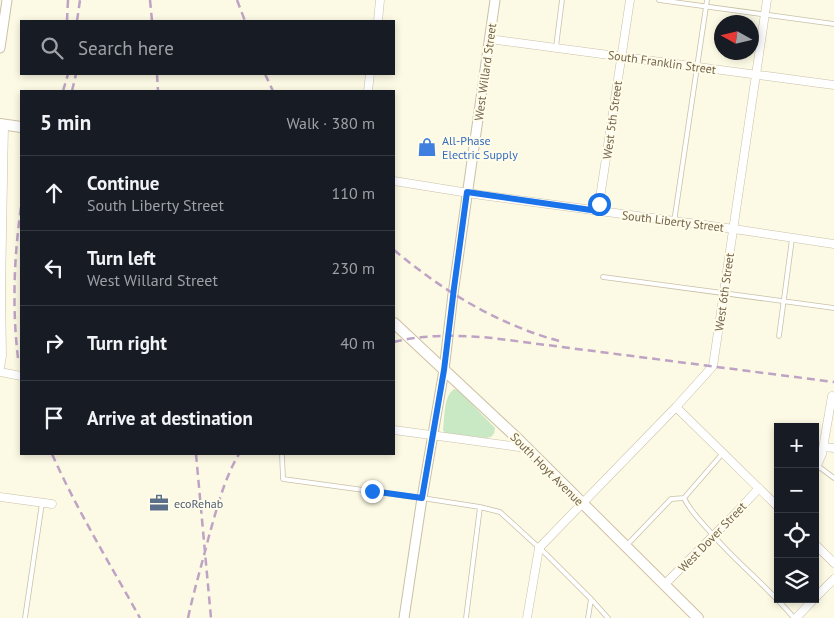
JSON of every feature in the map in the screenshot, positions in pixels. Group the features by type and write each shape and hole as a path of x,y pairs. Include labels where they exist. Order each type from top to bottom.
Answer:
{"main road":[{"path":"2,124 20,127"},
{"name":"South Hoyt Avenue","path":"395,324 526,448 698,618"}],"street":[{"path":"0,48 7,0"},
{"path":"378,20 380,0"},
{"name":"West Willard Street","path":"404,618 444,370 452,299 495,0"},
{"name":"West 5th Street","path":"598,211 630,0"},
{"name":"West 6th Street","path":"582,503 676,407 713,366 767,0"},
{"name":"South Franklin Street","path":"489,39 834,85"},
{"path":"368,90 370,75"},
{"path":"0,367 2,356 2,124"},
{"name":"South Liberty Street","path":"395,181 834,244"},
{"path":"0,372 20,376"},
{"path":"819,462 824,447 832,396"},
{"path":"676,407 774,503"},
{"path":"395,430 526,448"},
{"path":"824,447 834,448"},
{"name":"West Dover Street","path":"664,584 759,488"},
{"path":"0,496 52,504"},
{"path":"526,618 539,548 582,503"},
{"path":"819,548 834,562"},
{"path":"819,595 834,579"},
{"path":"795,618 811,603"}],"lane":[{"path":"556,48 562,0"},
{"path":"659,0 834,24"},
{"path":"674,222 707,0"},
{"path":"779,336 792,238"},
{"path":"603,276 834,308"},
{"path":"625,546 671,499 684,498 723,453"},
{"path":"282,455 283,479 422,498 500,512 591,599 608,618"},
{"path":"819,469 834,478"},
{"path":"684,498 689,509 713,535 795,618"},
{"path":"25,618 42,503"},
{"path":"466,618 480,507"},
{"path":"588,618 591,599"}],"green space":[{"path":"454,389 458,390 495,428 492,436 486,438 445,433 443,430 446,402"}],"railway":[{"path":"67,20 68,0"},
{"path":"77,20 80,0"},
{"path":"150,0 152,20"},
{"path":"237,0 245,20"},
{"path":"63,90 68,75"},
{"path":"72,90 76,75"},
{"path":"157,75 158,90"},
{"path":"265,75 273,90"},
{"path":"18,358 15,282 20,216"},
{"path":"395,251 451,292 492,316 559,341"},
{"path":"395,342 443,336 492,338 834,382"},
{"path":"52,455 83,516 140,618"},
{"path":"196,455 211,618"},
{"path":"188,618 218,504 229,473 238,455"}],"place":[{"name":"All-Phase Electric Supply","path":"427,147"},
{"name":"ecoRehab","path":"159,503"}],"route":[{"path":"372,491 422,498 444,370 467,192 598,211 599,204"}]}
